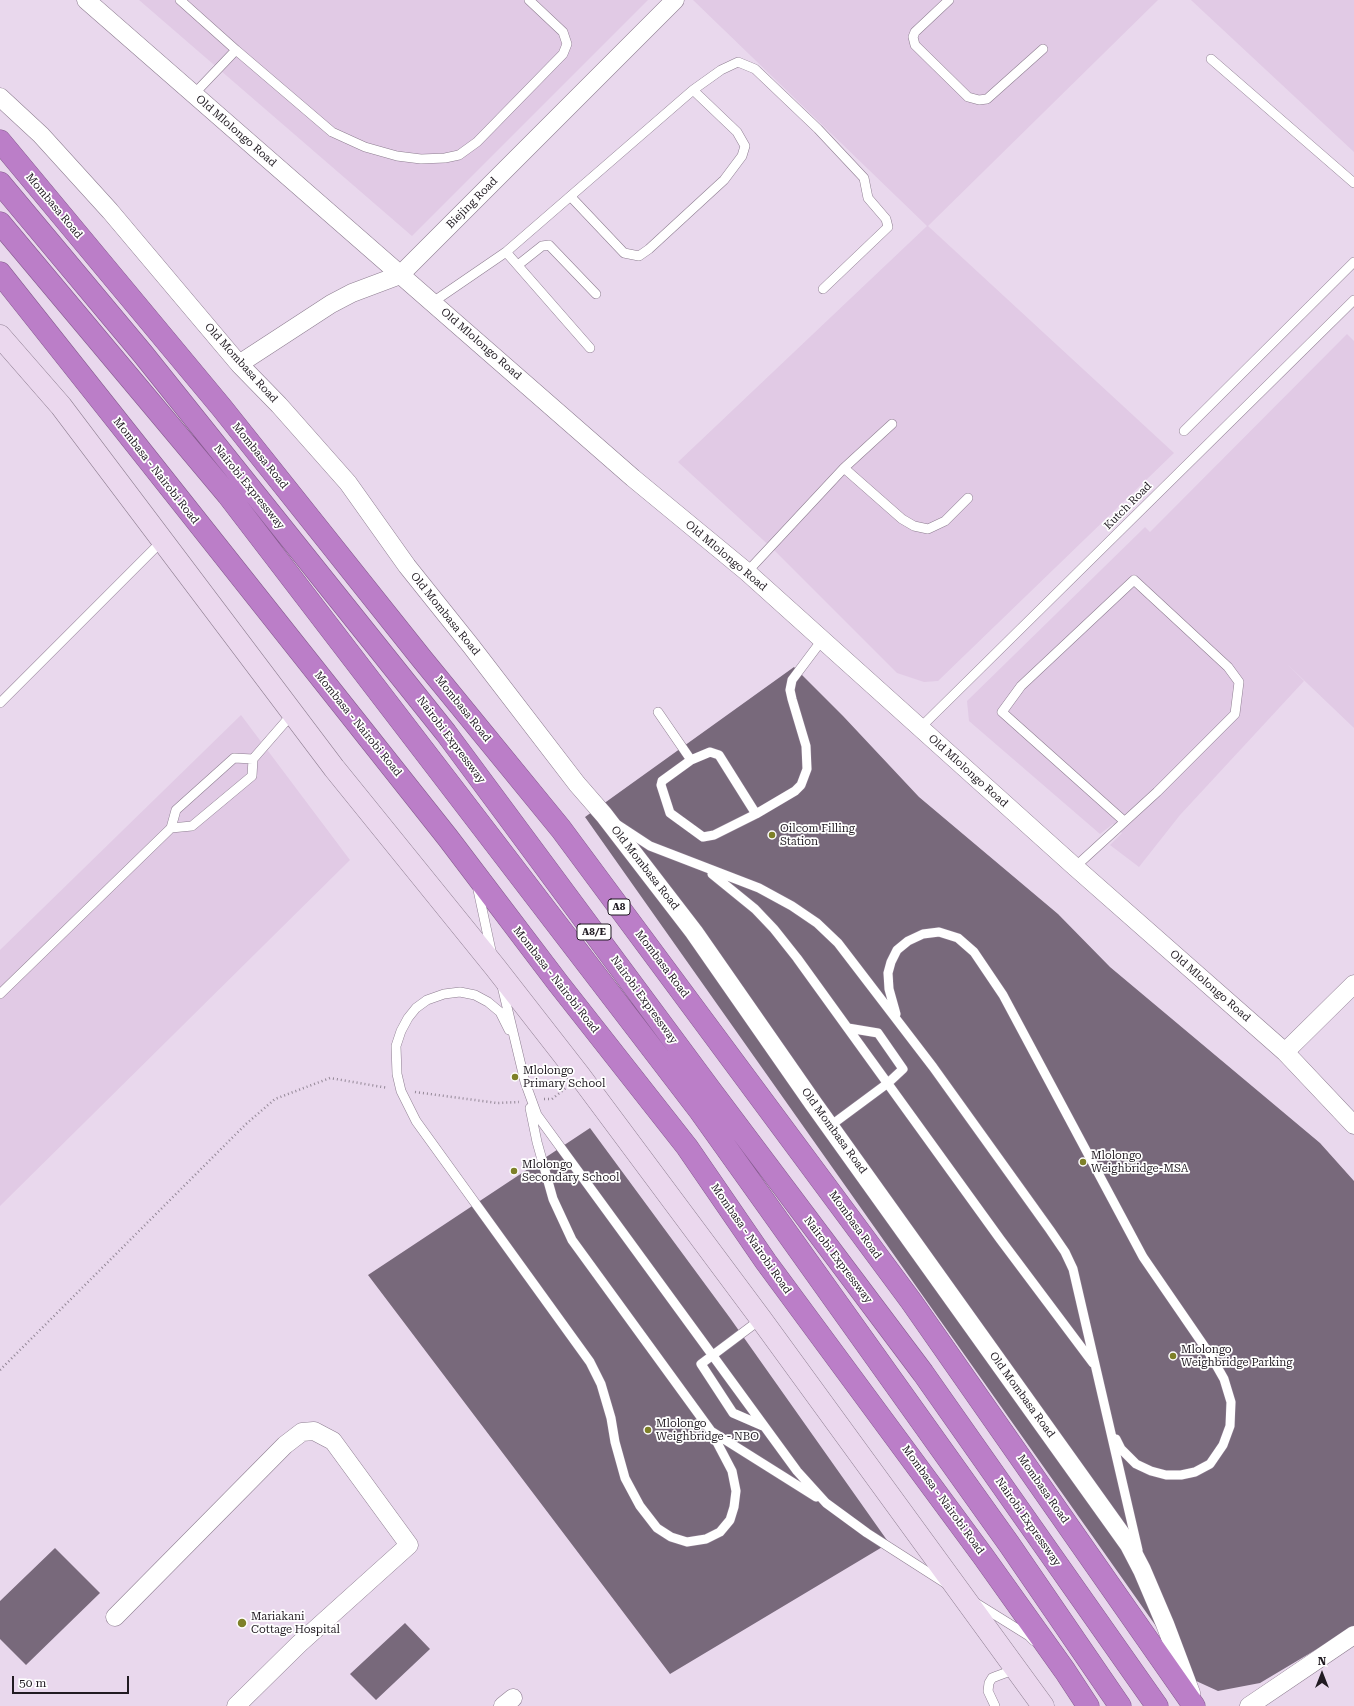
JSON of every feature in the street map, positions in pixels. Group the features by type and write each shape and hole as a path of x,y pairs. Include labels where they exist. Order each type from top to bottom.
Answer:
{"highway":[{"name":"Mombasa Road","path":"0,141 222,408 422,659 561,829 910,1301 1195,1706"},
{"name":"Nairobi Expressway","path":"0,183 143,354 446,733 923,1373 1157,1706"},
{"name":"Nairobi Expressway","path":"0,223 228,495 700,1112 1009,1544 1120,1706"},
{"name":"Mombasa - Nairobi Road","path":"0,273 448,838 558,983 687,1147 766,1262 984,1556 1088,1706"}],"street":[{"name":"Old Mlolongo Road","path":"86,0 633,478 747,572 1075,867 1285,1052 1354,1125"},
{"name":"Biejing Road","path":"239,364 331,304 352,293 400,275 675,0"},
{"name":"Old Mombasa Road","path":"0,97 41,135 110,211 239,364 279,405 348,483 407,566 471,646 577,784 604,815 694,932 830,1126 1129,1545 1142,1570 1165,1624 1195,1706"},
{"path":"0,336 61,406 339,774 495,967 580,1076 761,1319 1044,1706"},
{"path":"1285,1052 1354,984"},
{"path":"115,1617 285,1445 302,1432 314,1431 333,1441 409,1545 299,1644 236,1706"},
{"path":"1249,1706 1354,1634"}],"lane":[{"path":"180,0 332,132 365,147 397,156 421,159 445,158 459,155 477,142 563,54 567,44 563,32 529,0"},
{"path":"949,0 915,32 913,38 915,45 968,97 979,100 987,99 1043,49"},
{"path":"194,94 236,50"},
{"path":"1211,58 1354,183"},
{"path":"433,302 506,252 693,90 721,70 738,62 756,69 818,129 864,178 868,198 886,219 888,227 823,289"},
{"path":"571,197 624,253 639,256 648,249 724,180 742,156 745,146 737,132 693,90"},
{"path":"518,265 542,246 549,244 596,294"},
{"path":"506,252 590,348"},
{"path":"1184,431 1354,262"},
{"name":"Kutch Road","path":"920,728 1354,300"},
{"path":"747,572 844,468 892,424"},
{"path":"844,468 902,519 914,526 928,529 945,522 968,498"},
{"path":"0,703 162,541"},
{"path":"1075,867 1157,792 1235,714 1239,682 1228,667 1134,580 1021,686 1002,712 1124,821"},
{"path":"756,814 719,755 710,752 691,760 662,780 661,785 670,813 703,837 708,837 756,814 795,791 802,785 805,779 808,760 806,746 790,690 792,680 822,640"},
{"path":"658,712 691,760"},
{"path":"170,828 192,826 252,776 253,760 293,713"},
{"path":"0,994 170,828 176,810 234,758 253,760"},
{"path":"604,815 650,846 759,888 792,906 817,923 838,943 937,1073 1065,1252 1073,1269 1108,1426 1127,1498 1142,1570"},
{"path":"448,838 472,869 481,900 495,967 503,988 530,1101 537,1142 553,1199 572,1240 711,1431 732,1470 736,1491 734,1507 730,1520 720,1532 706,1539 687,1542 671,1537 657,1528 640,1506 625,1478 615,1442 611,1418 601,1384 590,1362 416,1121 401,1091 397,1074 396,1046 401,1031 408,1018 416,1008 427,1000 444,994 460,992 475,995 488,1002 500,1012 515,1042"},
{"path":"703,867 756,909 774,929 848,1028 995,1232 1095,1366"},
{"path":"898,1022 890,994 888,973 891,962 897,950 908,940 923,934 939,932 958,938 974,952 1003,995 1143,1257 1211,1356 1224,1379 1231,1402 1230,1426 1223,1445 1210,1464 1195,1472 1181,1476 1166,1475 1150,1471 1136,1464 1121,1450 1108,1426"},
{"path":"830,1126 888,1083 903,1069 878,1032 848,1028"},
{"path":"530,1101 537,1115 548,1131 796,1471 826,1503"},
{"path":"761,1319 701,1364 734,1413 764,1426"},
{"path":"711,1431 826,1503 867,1533 1029,1636 1065,1671"},
{"path":"995,1706 988,1691 989,1683 992,1678 1017,1668"}],"path":[{"path":"0,1370 246,1124 275,1099 330,1078 401,1091 497,1103 530,1101 552,1098 580,1076"}],"shaded area":[{"path":"139,0 648,0 412,236"},
{"path":"693,0 1158,0 928,226 1174,453 938,681 924,682 897,673 774,550 678,462 927,226"},
{"path":"1191,0 1354,0 1354,152"},
{"path":"1347,334 1354,341 1354,728 1287,664 1304,681 1180,815 1139,867 1110,845 1122,833 1113,824 1100,834 969,721 967,701 1145,527 1150,532"},
{"path":"241,715 350,860 0,1206 0,950"}],"building":[{"name":"Mlolongo Weighbridge-MSA","path":"794,667 843,716 919,797 1058,914 1110,967 1320,1143 1354,1181 1354,1627 1260,1683 1218,1691 1194,1680 585,817"},
{"name":"Mlolongo Weighbridge - NBO","path":"590,1128 730,1318 889,1543 670,1674 368,1275"},
{"path":"55,1548 100,1593 26,1665 0,1639 0,1601"},
{"path":"405,1623 430,1649 376,1700 350,1674"}],"place":[{"name":"Oilcom Filling Station","path":"772,835"},
{"name":"Mlolongo Primary School","path":"515,1077"},
{"name":"Mlolongo Weighbridge-MSA","path":"1083,1162"},
{"name":"Mlolongo Secondary School","path":"514,1171"},
{"name":"Mlolongo Weighbridge Parking","path":"1173,1356"},
{"name":"Mlolongo Weighbridge - NBO","path":"648,1430"},
{"name":"Mariakani Cottage Hospital","path":"242,1623"}]}
